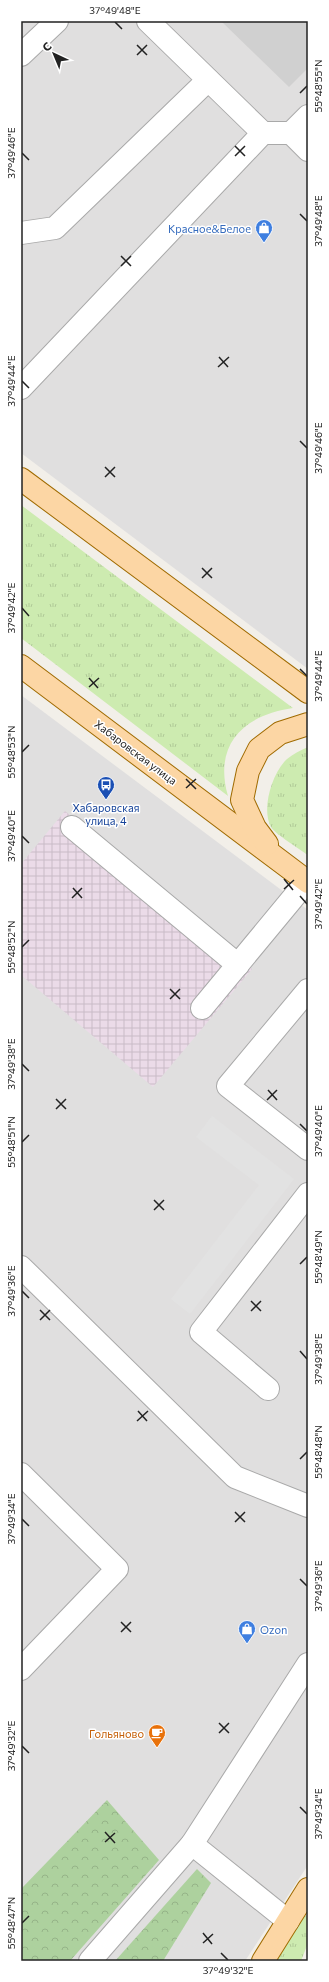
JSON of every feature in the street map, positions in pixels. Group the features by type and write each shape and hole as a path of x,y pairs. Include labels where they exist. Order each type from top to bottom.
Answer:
{"main road":[{"path":"21,479 308,692"},
{"name":"Хабаровская улица","path":"21,666 308,881"},
{"path":"277,858 255,828 242,800 248,771 259,749 280,733 308,724"},
{"path":"263,1959 308,1890"}],"lane":[{"path":"21,55 57,21"},
{"path":"148,21 263,134"},
{"path":"21,233 55,228 208,80"},
{"path":"21,388 263,134 291,133 308,116"},
{"path":"291,133 308,150"},
{"path":"72,827 238,965"},
{"path":"202,1008 308,881"},
{"path":"308,990 228,1086 308,1149"},
{"path":"268,1389 201,1332 308,1194"},
{"path":"21,1267 235,1477 308,1506"},
{"path":"21,1474 117,1569 21,1669"},
{"path":"90,1961 192,1844 308,1664"},
{"path":"192,1844 288,1921"}],"shaded area":[{"path":"21,21 308,21 308,669 21,453"},
{"path":"221,21 308,21 308,68 289,87"},
{"path":"21,695 308,910 308,1865 245,1961 21,1961"},
{"path":"65,811 252,969 153,1087 21,975 21,864"},
{"path":"212,1116 294,1179 190,1314 171,1299 259,1185 196,1137"}],"green space":[{"path":"21,505 293,708 260,717 247,725 236,735 229,747 225,761 224,778 228,796 21,638"},
{"path":"308,747 308,855 273,830 268,819 267,811 273,782 282,765 292,755"},
{"path":"107,1800 159,1860 70,1961 21,1961 21,1889"},
{"path":"197,1869 211,1883 163,1961 115,1961"},
{"path":"303,1915 308,1917 308,1943 301,1961 276,1961"}],"place":[{"name":"Красное&Белое","path":"264,243"},
{"name":"Хабаровская улица, 4","path":"106,800"},
{"name":"Ozon","path":"247,1644"},
{"name":"Гольяново","path":"157,1748"}]}
